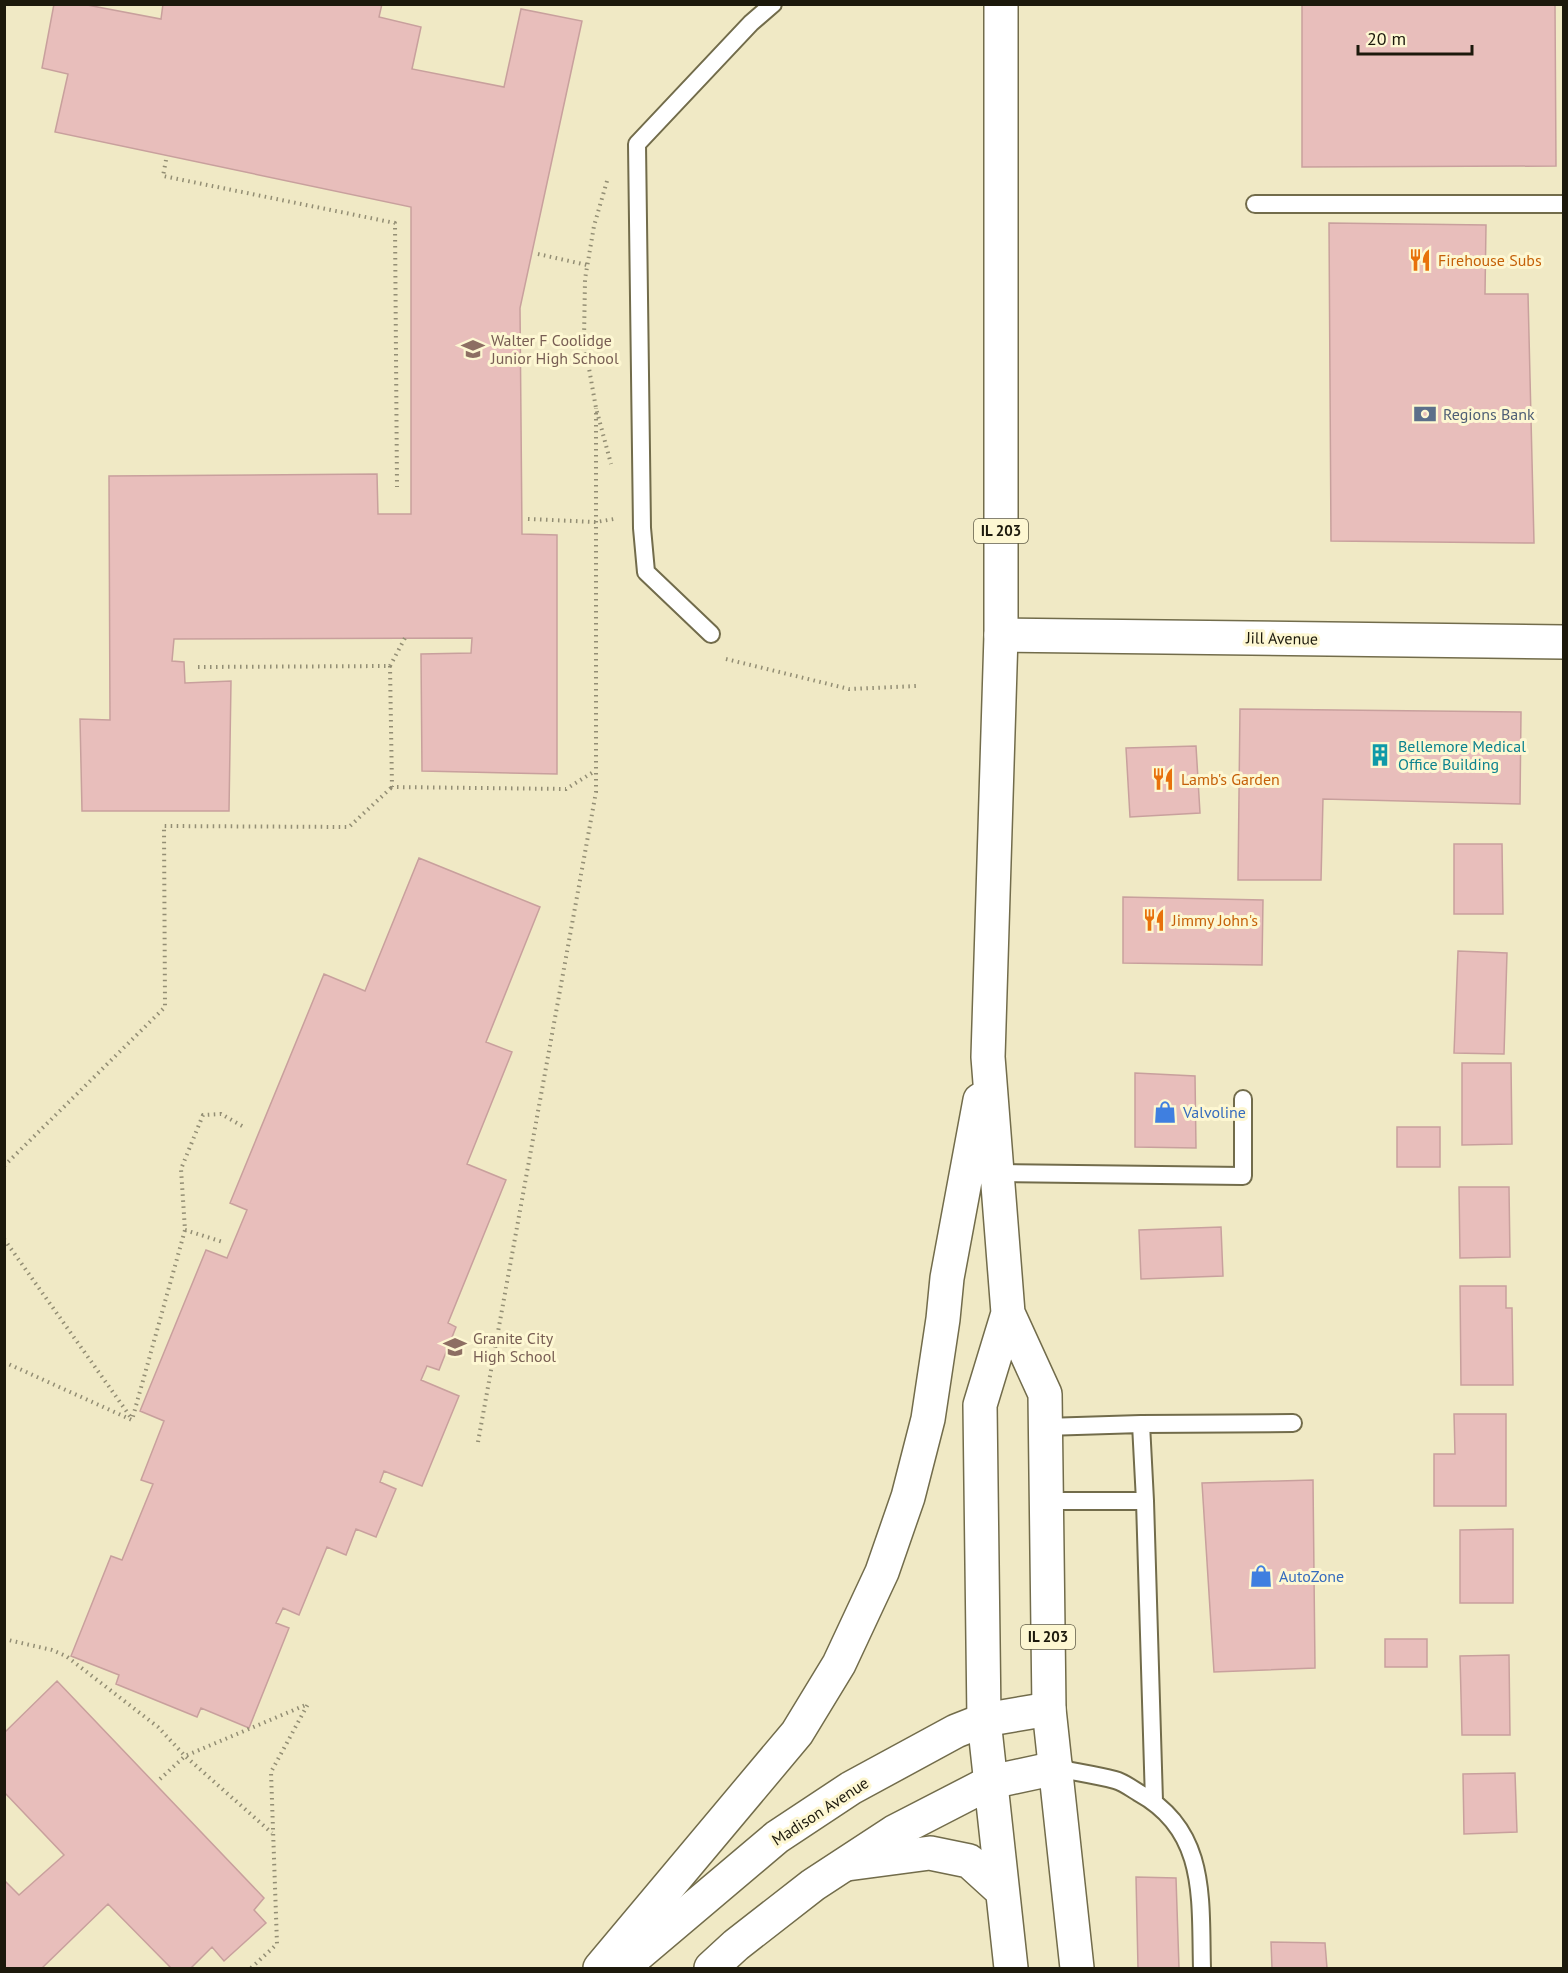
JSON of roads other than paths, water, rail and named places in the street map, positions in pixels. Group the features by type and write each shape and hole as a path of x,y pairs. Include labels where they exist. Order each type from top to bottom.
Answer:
{"main road":[{"name":"IL 203","path":"1002,4 1001,635 988,1057 1008,1313 1045,1394 1049,1709 1077,1968"},
{"name":"Jill Avenue","path":"1001,635 1563,642"},
{"path":"600,1968 797,1733 839,1664 882,1572 908,1497 928,1419 947,1278 988,1057"},
{"name":"IL 203","path":"1008,1313 980,1405 984,1720 1011,1968"},
{"name":"Madison Avenue","path":"622,1968 777,1837 851,1788 956,1731 984,1720 1049,1709"},
{"path":"711,1968 736,1945 813,1885 894,1832 991,1782 1056,1768"},
{"path":"847,1864 930,1853 969,1861 1002,1891"}],"lane":[{"path":"711,634 646,572 642,528 637,144 751,22 773,4"},
{"path":"1255,204 1563,204"},
{"path":"997,1173 1243,1176 1244,1099"},
{"path":"1045,1427 1293,1423"},
{"path":"1141,1424 1154,1801"},
{"path":"1046,1501 1145,1501"},
{"path":"1056,1768 1117,1780 1154,1801 1183,1832 1194,1858 1200,1898 1202,1968"}],"place":[{"name":"Firehouse Subs","path":"1420,260"},
{"name":"Walter F Coolidge Junior High School","path":"473,349"},
{"name":"Regions Bank","path":"1425,414"},
{"name":"Bellemore Medical Office Building","path":"1380,755"},
{"name":"Lamb's Garden","path":"1163,779"},
{"name":"Jimmy John's","path":"1154,920"},
{"name":"Valvoline","path":"1165,1112"},
{"name":"Granite City High School","path":"455,1347"},
{"name":"AutoZone","path":"1261,1576"}]}
